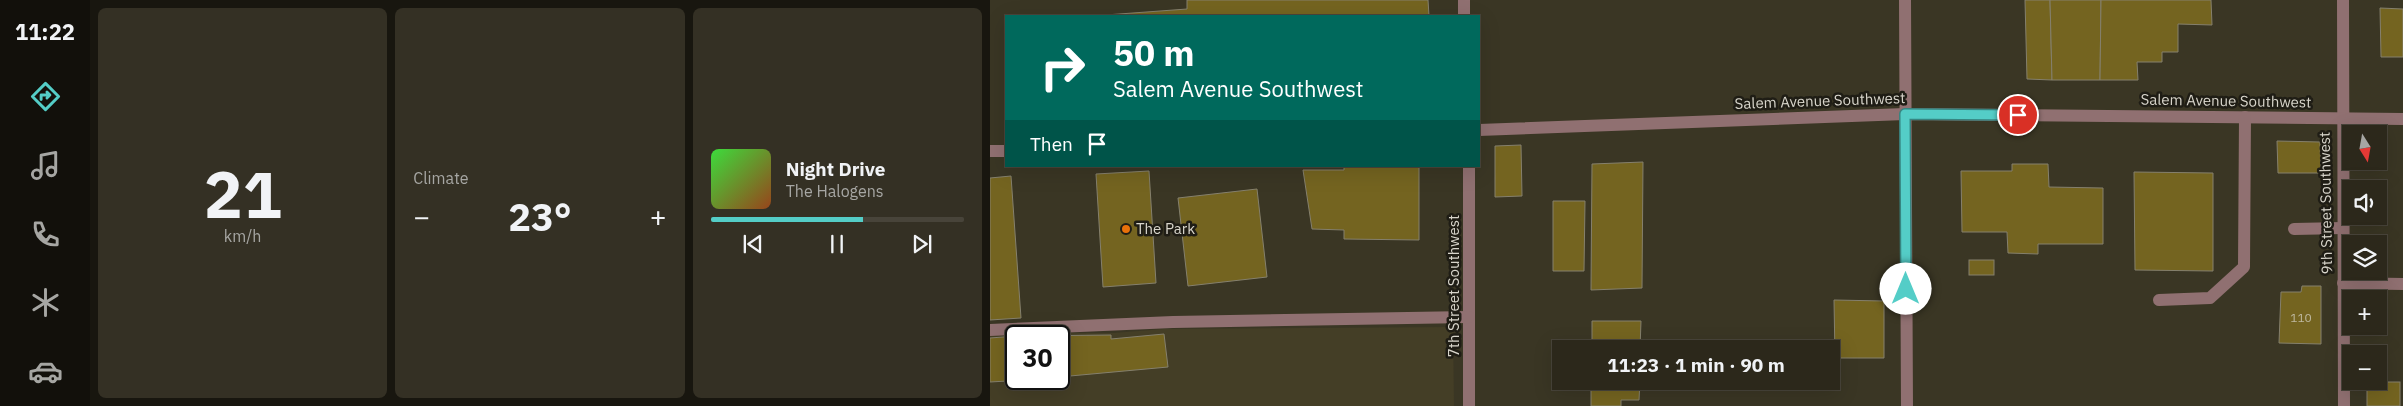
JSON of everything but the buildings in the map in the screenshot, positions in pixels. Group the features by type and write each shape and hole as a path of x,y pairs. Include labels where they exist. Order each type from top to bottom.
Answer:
{"street":[{"path":"1464,0 1464,15"},
{"path":"1906,0 1907,406"},
{"name":"9th Street Southwest","path":"2343,0 2344,406"},
{"name":"Salem Avenue Southwest","path":"1480,130 1905,114 2403,119"},
{"path":"2159,300 2210,298 2244,268 2245,117"},
{"path":"990,151 1005,151"},
{"name":"7th Street Southwest","path":"1469,167 1469,406"},
{"path":"2294,229 2343,228"},
{"path":"2343,282 2403,284"},
{"path":"990,330 1173,322 1469,317"}],"shaded area":[{"path":"1453,327 1454,406 990,406 990,335 1005,334 1005,390 1070,390 1070,333 1113,333 1164,329"}],"place":[{"name":"The Park","path":"1126,229"}],"route":[{"path":"1906,289 1905,114 2018,115"}]}
